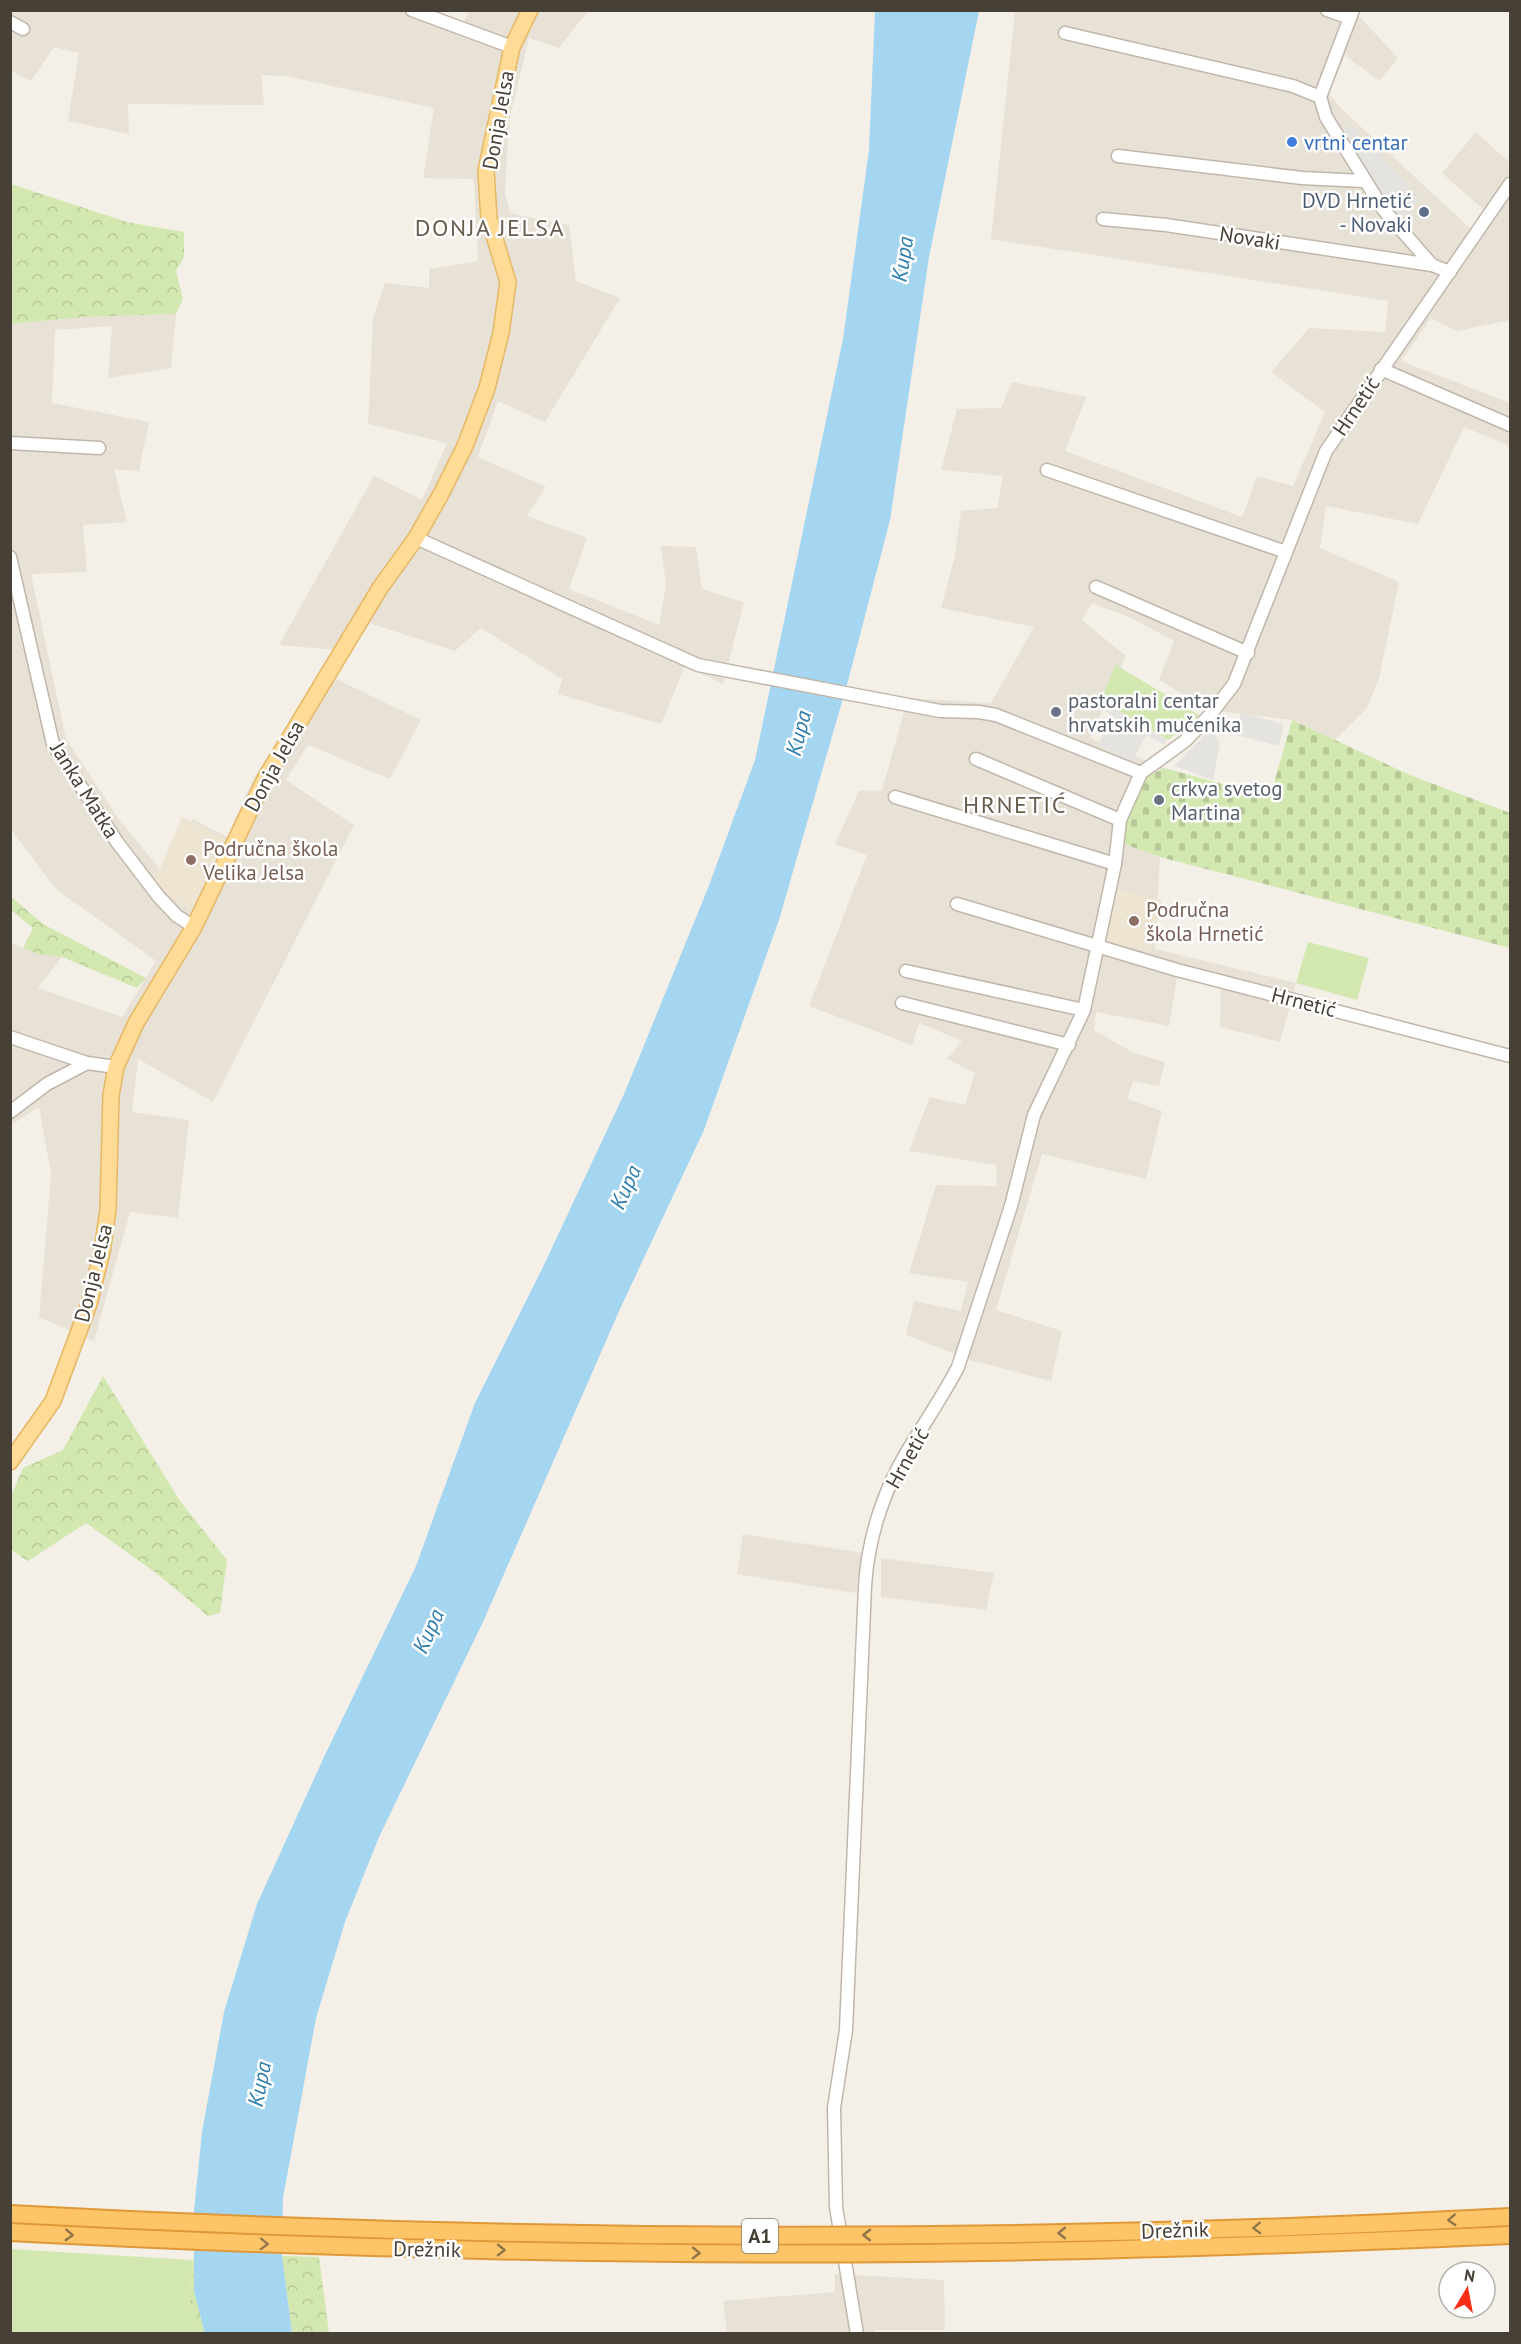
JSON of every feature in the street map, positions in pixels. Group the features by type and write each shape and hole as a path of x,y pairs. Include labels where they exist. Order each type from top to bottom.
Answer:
{"highway":[{"name":"Drežnik","path":"10,2214 366,2229 722,2236 1060,2233 1510,2217"},
{"name":"Drežnik","path":"10,2232 357,2247 774,2253 1205,2247 1510,2235"}],"main road":[{"name":"Donja Jelsa","path":"10,1462 53,1401 89,1304 102,1252 108,1209 111,1095 116,1067 136,1023 194,927 266,777 380,588 416,538 465,446 486,388 501,333 508,282 489,219 486,171 512,47 530,10"}],"street":[{"path":"412,10 512,47"},
{"path":"1065,33 1274,81 1320,97 1351,14 1327,10"},
{"path":"10,22 23,29"},
{"name":"Novaki","path":"1320,97 1326,117 1363,181 1383,209 1432,265"},
{"path":"1118,156 1302,177 1363,181"},
{"path":"1449,272 1510,184"},
{"name":"Novaki","path":"1103,219 1167,225 1432,265 1449,272"},
{"name":"Hrnetić","path":"857,2334 836,2207 834,2108 846,2030 865,1586 870,1545 885,1498 898,1469 945,1392 957,1367 1011,1206 1034,1115 1084,1010 1099,945 1120,820 1141,773 1175,749 1210,715 1234,684 1326,451 1449,272"},
{"path":"1381,369 1510,425"},
{"path":"10,443 99,448"},
{"path":"1047,470 1286,552"},
{"path":"416,538 698,665 719,671 903,705 940,711 996,715 1141,773"},
{"name":"Janka Matka","path":"10,556 53,744 117,842 159,897 177,916 194,927"},
{"path":"1096,587 1248,653"},
{"path":"976,759 1120,820"},
{"path":"895,797 1114,864"},
{"path":"957,904 1099,945"},
{"name":"Hrnetić","path":"1099,945 1177,970 1510,1056"},
{"path":"906,971 1084,1010"},
{"path":"902,1003 1069,1045"},
{"path":"10,1037 87,1063 116,1067"},
{"path":"10,1113 47,1084 87,1063"}],"shaded area":[{"path":"420,10 464,22 469,11 588,11 559,48 529,38 509,121 505,193 510,213 569,225 576,281 620,298 545,422 498,401 478,457 546,487 527,516 587,538 569,589 659,625 666,585 661,546 696,547 702,589 744,602 723,684 685,666 661,724 558,694 562,679 481,628 455,651 370,623 350,651 336,679 421,720 390,779 308,745 286,780 354,825 213,1102 138,1059 132,1112 189,1120 178,1218 130,1212 94,1341 39,1317 51,1174 39,1107 11,1125 11,943 38,954 62,957 38,988 122,1017 156,961 56,889 11,829 11,324 86,317 176,314 171,368 108,378 112,326 55,330 52,403 149,422 139,471 114,469 127,522 83,525 87,572 31,574 66,739 120,821 160,869 193,819 227,837 254,777 336,650 279,645 374,476 422,500 447,443 368,424 373,317 385,283 429,288 429,269 478,261 474,179 423,178 434,108 286,76 261,75 264,105 128,104 129,134 68,121 79,53 54,47 31,81 11,71 11,11"},
{"path":"1015,11 1360,11 1358,15 1398,58 1379,81 1345,55 1329,94 1345,112 1473,231 1486,212 1442,173 1476,132 1510,163 1510,320 1456,331 1431,318 1401,361 1510,403 1510,446 1464,427 1418,524 1326,506 1320,548 1399,582 1379,678 1367,708 1335,740 1292,720 1208,710 1159,680 1174,641 1131,618 1092,603 1082,620 1126,656 1090,738 1164,768 1151,773 1124,844 1160,857 1155,949 1296,983 1280,1042 1220,1027 1221,988 1177,977 1169,1026 1096,1012 1094,1030 1134,1053 1165,1062 1159,1086 1133,1081 1127,1099 1162,1111 1146,1179 1042,1154 996,1310 1062,1331 1051,1381 970,1360 906,1335 914,1301 961,1311 968,1282 909,1273 936,1185 997,1186 996,1165 909,1151 930,1097 965,1105 975,1073 947,1059 962,1041 919,1023 912,1045 809,1006 867,855 835,844 859,791 882,790 908,698 991,703 1034,627 941,608 954,560 961,511 997,508 1003,476 941,470 957,409 1001,408 1012,382 1086,397 1065,451 1242,517 1257,476 1293,486 1325,412 1271,372 1309,328 1385,332 1388,301 991,239"},
{"path":"1351,125 1408,183 1406,186 1420,198 1400,220 1341,130"},
{"path":"1109,705 1167,740 1164,745 1146,735 1132,762 1097,745 1113,716 1105,711"},
{"path":"1241,713 1284,724 1279,746 1236,735"},
{"path":"1211,729 1220,743 1213,780 1174,766"},
{"name":"Područna škola Velika Jelsa","path":"182,817 227,840 192,912 170,897 155,880"},
{"name":"Područna škola Hrnetić","path":"1118,889 1162,900 1150,952 1106,941"},
{"path":"743,1534 862,1553 856,1593 737,1574"},
{"path":"881,1558 994,1573 986,1610 881,1597"},
{"path":"835,2274 944,2280 945,2330 874,2330 874,2334 727,2333 723,2301 835,2292"}],"green space":[{"path":"11,184 127,222 184,232 184,257 176,271 183,299 176,314 86,317 11,324"},
{"path":"1116,665 1199,715 1168,740 1109,705 1106,709 1099,704"},
{"path":"1292,720 1410,775 1510,813 1510,948 1160,857 1124,844 1130,809 1137,790 1152,774 1164,768 1270,797"},
{"path":"10,896 43,924 146,978 137,988 62,957 38,954 23,948 33,928 11,910"},
{"path":"1308,942 1369,958 1357,1000 1296,983"},
{"path":"103,1376 180,1501 227,1560 220,1613 208,1616 156,1573 86,1523 28,1561 11,1550 11,1496 23,1468 63,1450"},
{"path":"195,2247 194,2291 205,2333 196,2333 189,2296"},
{"path":"10,2249 193,2260 189,2296 196,2333 11,2333"},
{"path":"282,2256 319,2257 329,2333 292,2333"}],"water":[{"name":"Kupa","path":"875,11 979,11 929,257 890,520 848,681 779,920 704,1130 620,1309 483,1622 379,1837 345,1922 316,2018 283,2198 282,2256 292,2333 205,2334 194,2291 194,2211 202,2132 224,2012 257,1904 324,1757 416,1566 475,1403 542,1269 625,1092 708,888 755,760 843,339 869,150"}],"place":[{"name":"vrtni centar","path":"1292,142"},
{"name":"DVD Hrnetić - Novaki","path":"1424,212"},
{"name":"pastoralni centar hrvatskih mučenika","path":"1056,712"},
{"name":"crkva svetog Martina","path":"1159,800"},
{"name":"Područna škola Velika Jelsa","path":"191,860"},
{"name":"Područna škola Hrnetić","path":"1134,921"}],"district":[{"name":"DONJA JELSA","path":"490,227"},
{"name":"HRNETIĆ","path":"1015,804"}]}
